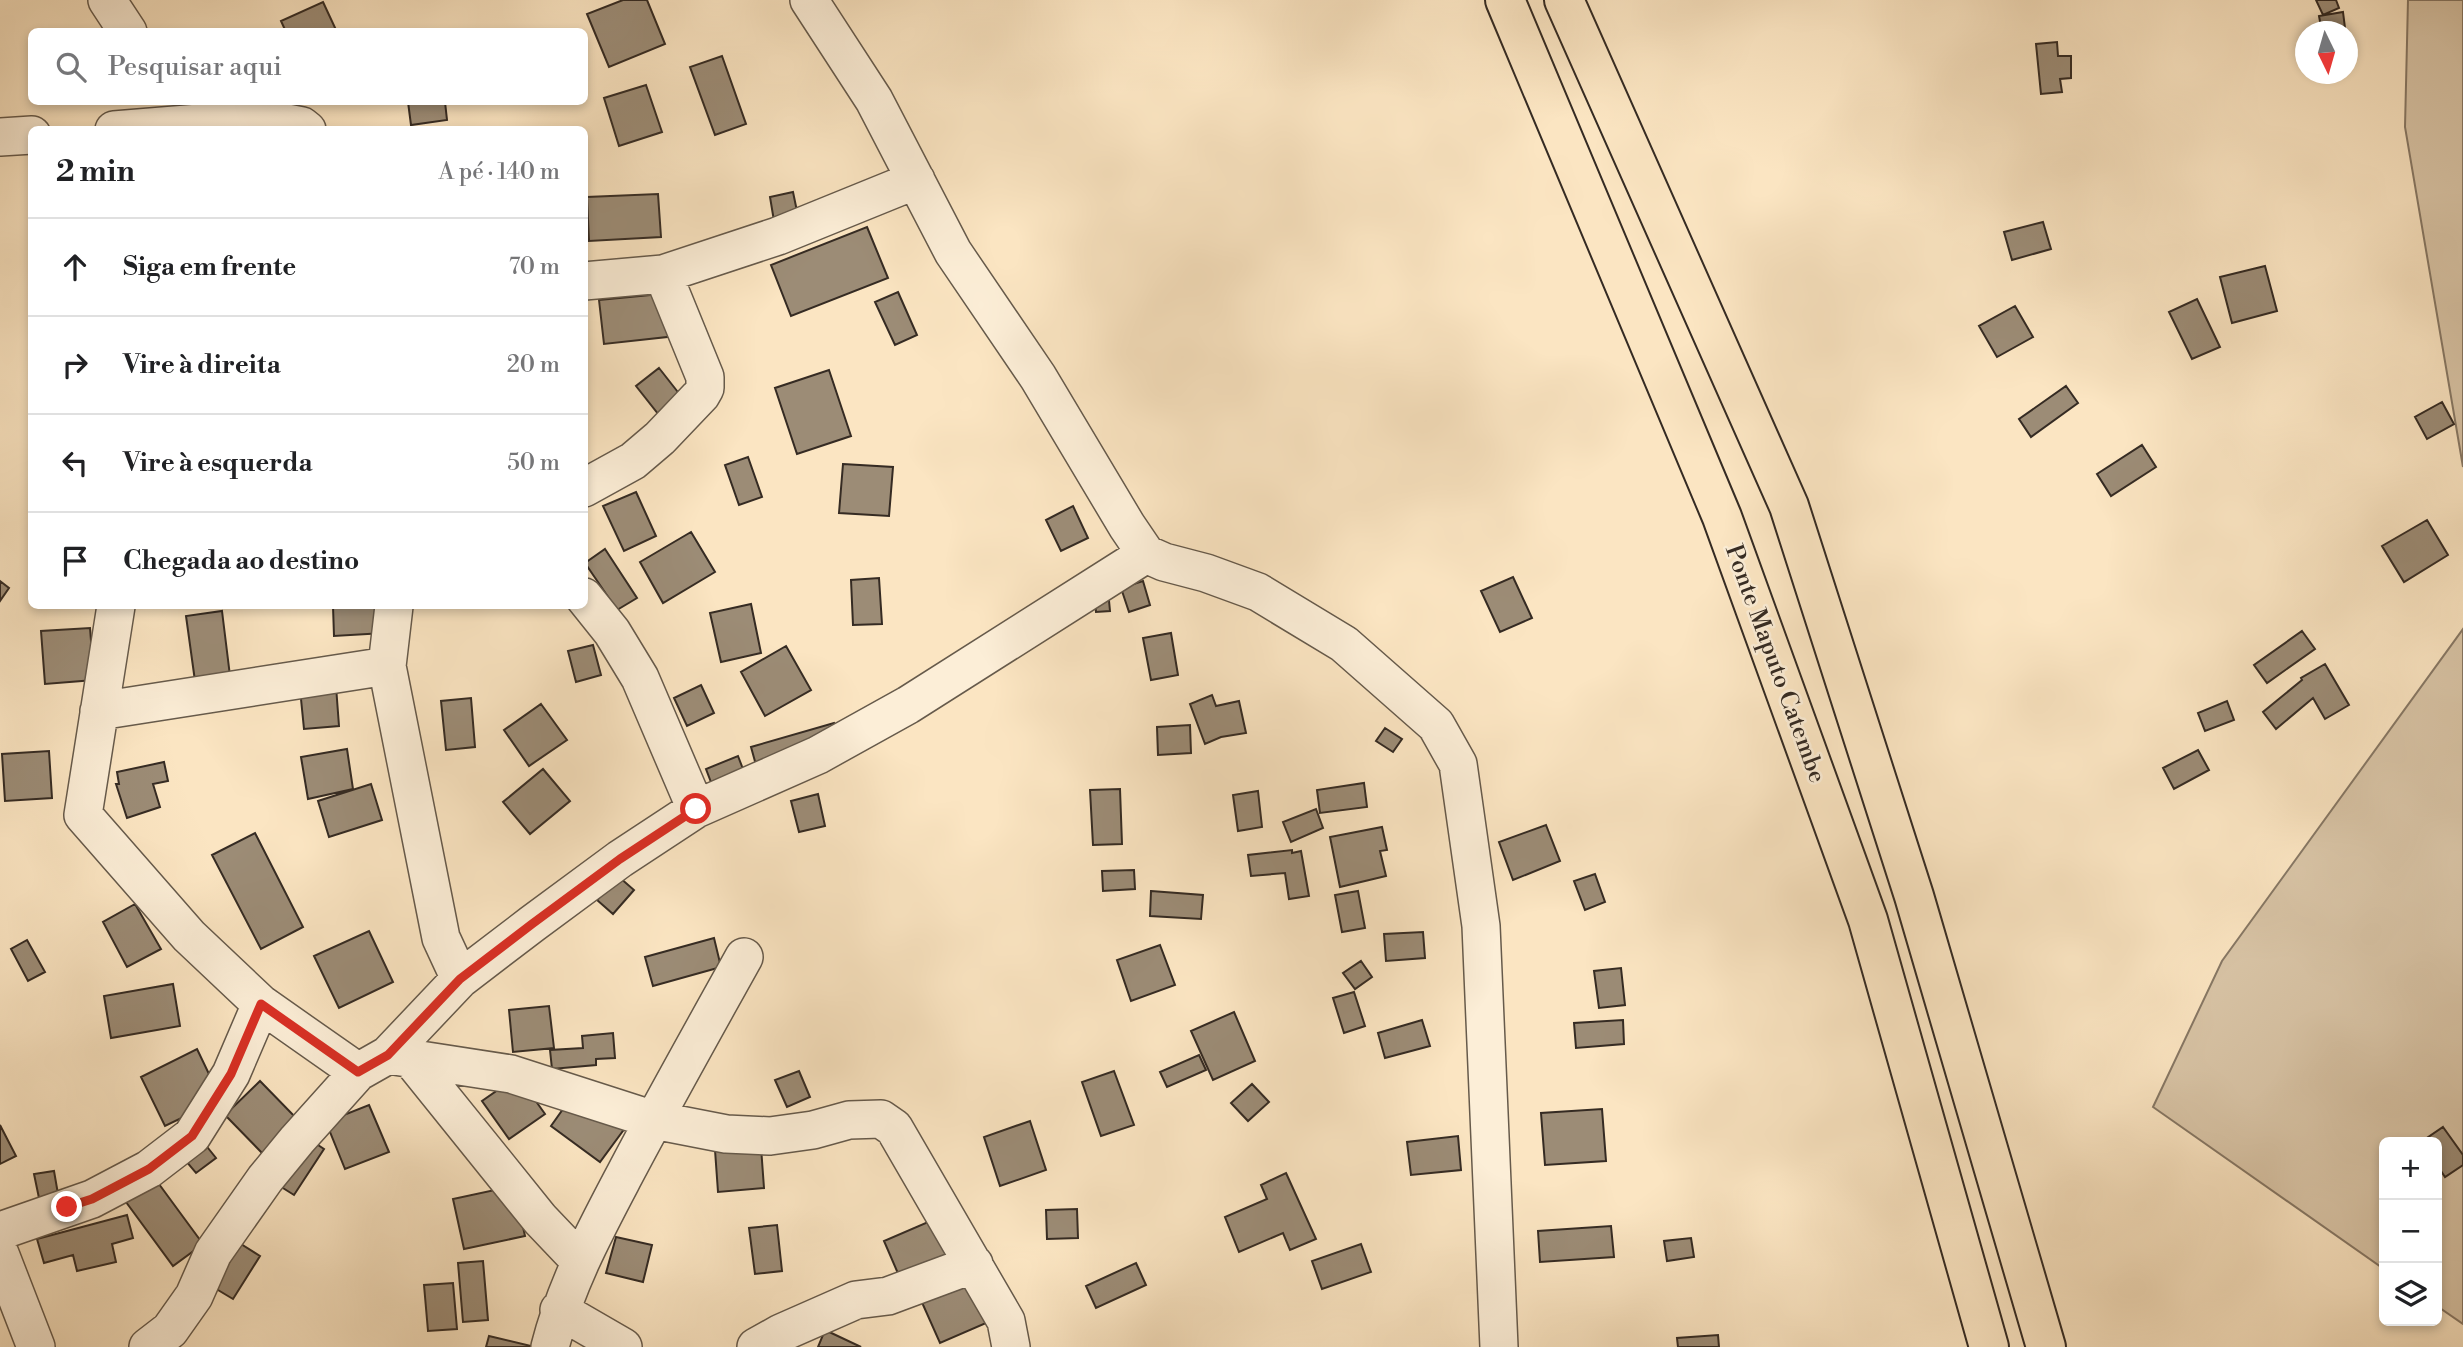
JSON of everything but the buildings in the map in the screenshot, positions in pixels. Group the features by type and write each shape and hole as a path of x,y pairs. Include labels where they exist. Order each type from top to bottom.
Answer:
{"highway":[{"name":"Ponte Maputo Catembe","path":"1505,0 1722,517 1868,920 1989,1347"},
{"path":"1564,0 1789,506 1914,896 2046,1347"}],"street":[{"path":"107,0 125,28"},
{"path":"809,0 874,100 953,252 1038,377 1146,554 1258,592 1344,644 1436,726 1458,764 1481,926 1499,1347"},
{"path":"133,126 165,119 261,118 302,126"},
{"path":"0,137 28,135"},
{"path":"588,281 663,274 778,236 916,180"},
{"path":"588,486 632,461 660,438 701,396 705,388 705,377 663,274"},
{"path":"148,1347 170,1330 194,1296 213,1253 265,1179 386,1062 460,979 620,859 696,809 818,755 908,705 1146,554"},
{"path":"588,602 612,632 640,678 696,809"},
{"path":"116,609 83,815 189,936 261,1004 386,1062 511,1074 654,1120 726,1134 770,1136 849,1120 881,1119 894,1128 974,1264 1006,1321 1011,1347"},
{"path":"394,609 387,666 441,938 460,979"},
{"path":"99,711 387,666"},
{"path":"550,1347 559,1310 580,1261 744,957"},
{"path":"0,1230 92,1199 149,1169 192,1136 231,1074 261,1004"},
{"path":"386,1062 580,1261"},
{"path":"0,1254 36,1347"},
{"path":"756,1347 856,1300 888,1296 974,1264"},
{"path":"559,1310 623,1347"}],"shaded area":[{"path":"2408,0 2463,0 2463,467 2405,127"},
{"path":"2463,629 2463,1324 2442,1309 2442,1137 2379,1137 2379,1265 2153,1107 2222,961"}],"route":[{"path":"67,1207 92,1199 149,1169 192,1136 231,1074 261,1004 358,1072 388,1055 460,979 620,859 696,809"}]}
